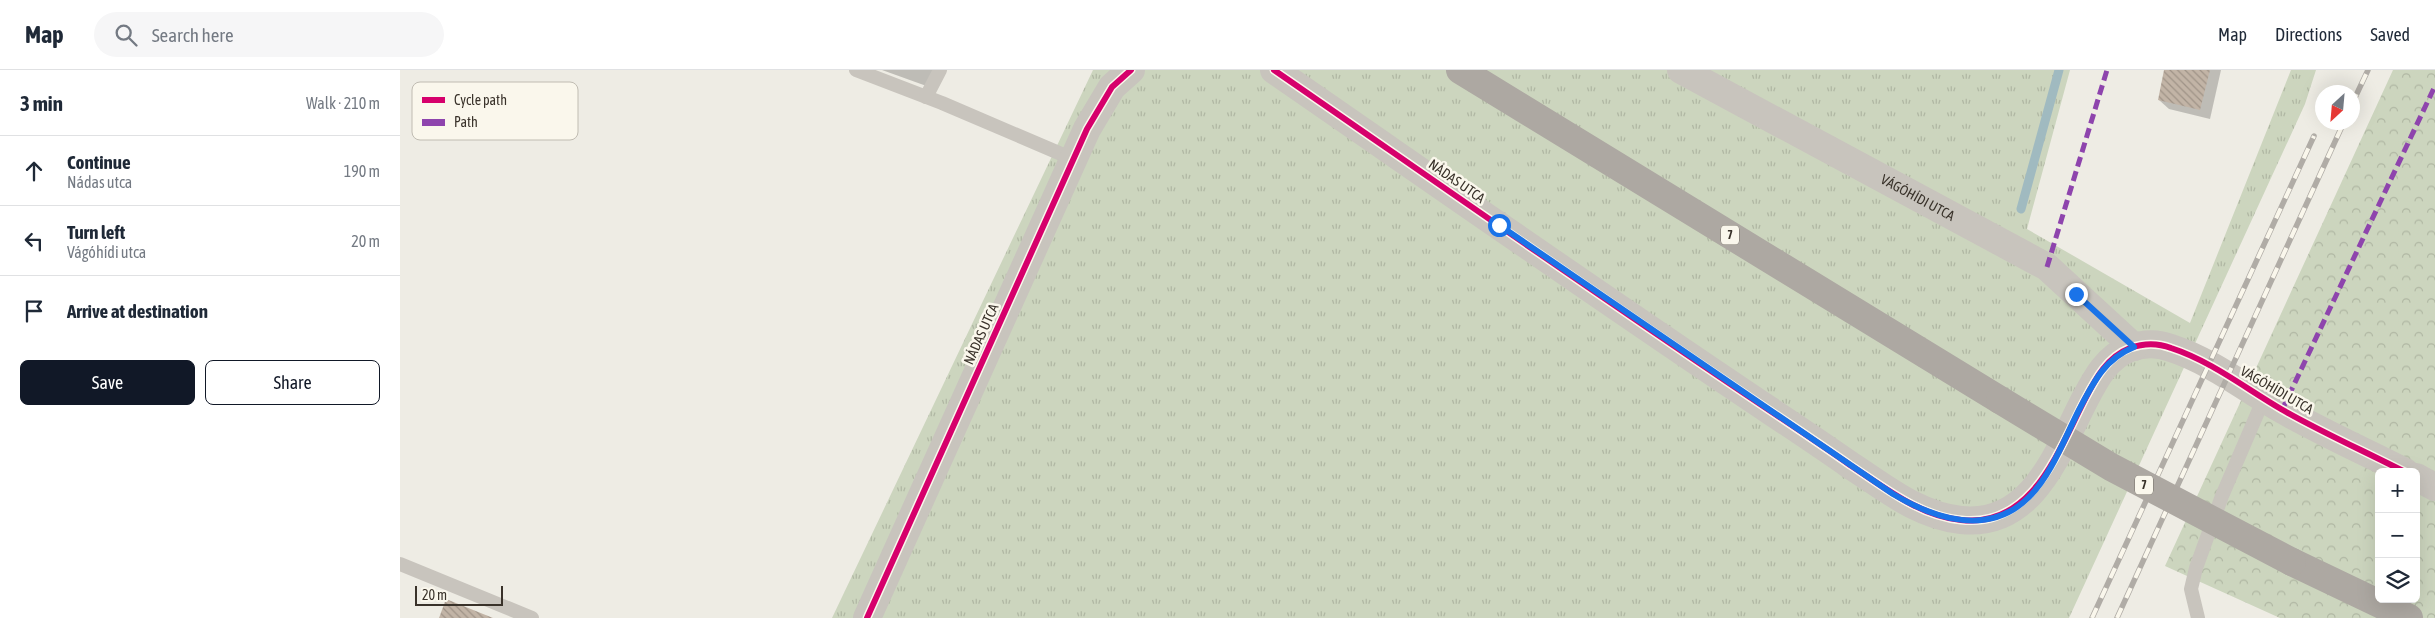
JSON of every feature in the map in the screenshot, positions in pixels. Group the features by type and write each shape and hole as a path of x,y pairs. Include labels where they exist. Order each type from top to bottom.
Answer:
{"main road":[{"name":"7","path":"1460,70 2000,400 2128,476 2292,562 2409,618"}],"street":[{"name":"NÁDAS UTCA","path":"867,618 1074,159 1100,106 1112,88 1131,70"},
{"name":"NÁDAS UTCA","path":"1274,70 1708,370 1893,494 1942,517 1973,521 2000,516 2030,496 2048,471 2101,371 2120,353 2134,347"},
{"name":"VÁGÓHÍDI UTCA","path":"1681,70 2047,267 2134,347 2151,344 2168,346 2209,364 2282,410 2397,468"},
{"path":"2420,479 2435,487"}],"lane":[{"path":"856,70 1074,159"},
{"path":"926,97 940,70"},
{"path":"2198,618 2191,589 2196,568 2222,496 2264,398"},
{"path":"400,564 532,618"}],"green space":[{"path":"1093,70 2070,70 2027,229 2190,323 2291,70 2316,70 2305,104 2069,618 832,618"},
{"path":"2393,70 2435,70 2435,618 2280,618 2165,566"}],"building":[{"path":"2164,70 2210,70 2200,110 2158,100"},
{"path":"446,599 493,618 439,618"}],"waterway":[{"path":"2021,209 2059,70"}],"railway":[{"path":"2360,87 2368,70"},
{"path":"2117,618 2340,130"},
{"path":"2092,618 2314,136"}],"marked path":[{"path":"2047,267 2107,70"},
{"path":"2282,410 2435,86"}],"cycle path":[{"path":"867,618 1087,129 1112,87 1131,70"},
{"path":"1274,70 1583,284 1850,465 1902,499 1931,513 1961,520 1986,519 2007,512 2025,499 2040,482 2053,462 2089,391 2103,369 2122,352 2135,346 2146,344 2166,346 2186,353 2327,434 2397,468"}],"route":[{"path":"1499,225 1708,370 1893,494 1929,512 1958,520 1973,521 2000,516 2011,511 2030,496 2048,471 2101,371 2110,360 2134,347 2076,294"}]}
